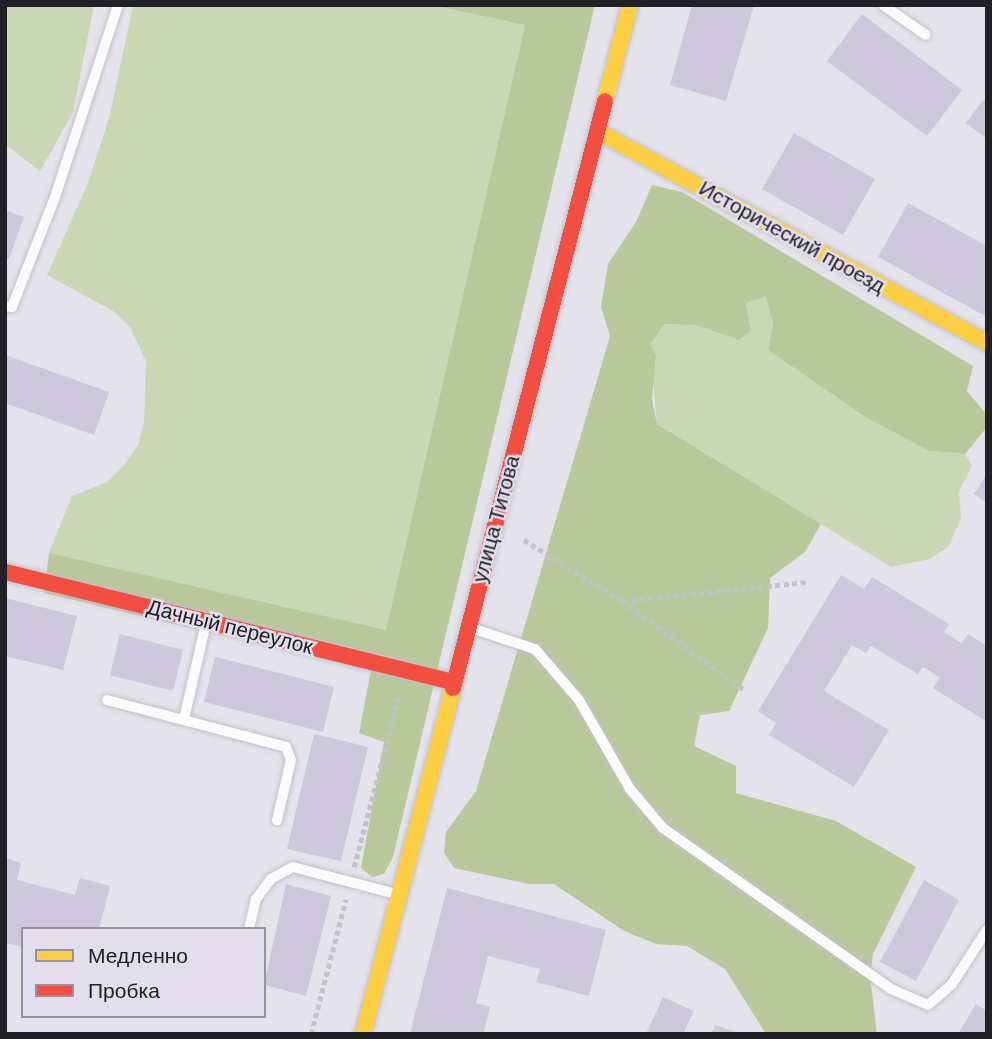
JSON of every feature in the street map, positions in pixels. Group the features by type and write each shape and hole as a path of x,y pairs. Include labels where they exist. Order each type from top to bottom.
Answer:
{"main road":[{"name":"улица Титова","path":"363,1034 630,5"},
{"name":"Исторический проезд","path":"597,131 987,343"},
{"name":"Дачный переулок","path":"5,572 454,682"}],"lane":[{"path":"5,306 12,307 54,200 118,5"},
{"path":"883,5 926,36"},
{"path":"184,719 206,621"},
{"path":"468,627 535,649 579,700 630,789 663,828 891,989 928,1005 953,984 987,930"},
{"path":"107,700 286,747 291,761 277,820"},
{"path":"250,927 263,889 271,879 293,867 399,894"}],"path":[{"path":"524,540 622,601 747,691"},
{"path":"622,601 808,582"}],"green space":[{"path":"5,5 94,5 73,112 40,171 5,144"},
{"path":"133,5 430,5 525,25 386,630 49,553 72,496 107,482 124,465 138,445 144,422 146,361 130,327 113,311 47,275 88,183 110,115"},
{"path":"430,5 595,5 393,857 384,874 372,877 361,868 384,742 359,733 371,670 44,593 49,553 386,630 525,25"},
{"path":"652,185 682,192 973,366 967,391 987,415 987,427 965,454 930,451 869,419 768,350 773,325 766,296 746,303 751,330 739,340 695,325 664,324 650,344 656,355 652,400 657,424 821,524 805,552 770,578 768,628 729,711 700,715 694,746 736,766 736,793 836,821 916,867 873,954 870,977 877,1034 766,1034 725,969 687,946 656,944 624,931 554,884 529,884 454,868 444,853 446,832 476,791 610,336 601,307 608,264 636,222"},
{"path":"766,295 773,325 768,350 930,451 965,454 972,466 959,492 961,519 948,547 930,559 891,567 657,424 650,344 663,324 695,325 739,340 751,329 746,303"}],"building":[{"path":"692,5 754,5 726,101 670,85"},
{"path":"862,14 962,90 927,136 827,61"},
{"path":"984,99 987,101 987,139 966,123"},
{"path":"794,133 875,179 843,235 762,189"},
{"path":"908,203 987,246 987,317 878,257"},
{"path":"5,210 24,217 9,259 5,258"},
{"path":"5,355 109,392 94,435 5,403"},
{"path":"987,474 987,503 974,494"},
{"path":"841,575 864,589 872,577 949,624 944,632 962,643 968,634 987,646 987,722 933,688 940,678 923,667 918,674 871,646 866,653 852,645 824,691 889,730 854,787 769,735 776,723 758,711"},
{"path":"5,598 77,616 63,670 5,656"},
{"path":"120,634 183,650 173,691 110,675"},
{"path":"215,657 334,687 323,732 204,702"},
{"path":"314,734 368,747 341,861 287,849"},
{"path":"5,858 21,863 17,880 75,895 80,878 110,886 100,927 21,927 21,947 5,943"},
{"path":"924,880 959,900 916,981 880,962"},
{"path":"286,884 331,896 306,996 266,986"},
{"path":"447,888 606,930 589,996 536,982 540,969 488,956 476,1003 490,1007 483,1034 410,1034"},
{"path":"663,997 694,1011 683,1034 646,1034"},
{"path":"976,1004 987,1011 987,1034 958,1034"},
{"path":"715,1025 739,1033 739,1034 711,1034"}],"traffic: slow":[{"path":"605,101 630,5"},
{"path":"597,131 987,343"},
{"path":"363,1034 453,688"}],"traffic: jam":[{"path":"453,688 605,101"},
{"path":"5,572 454,682"}]}
